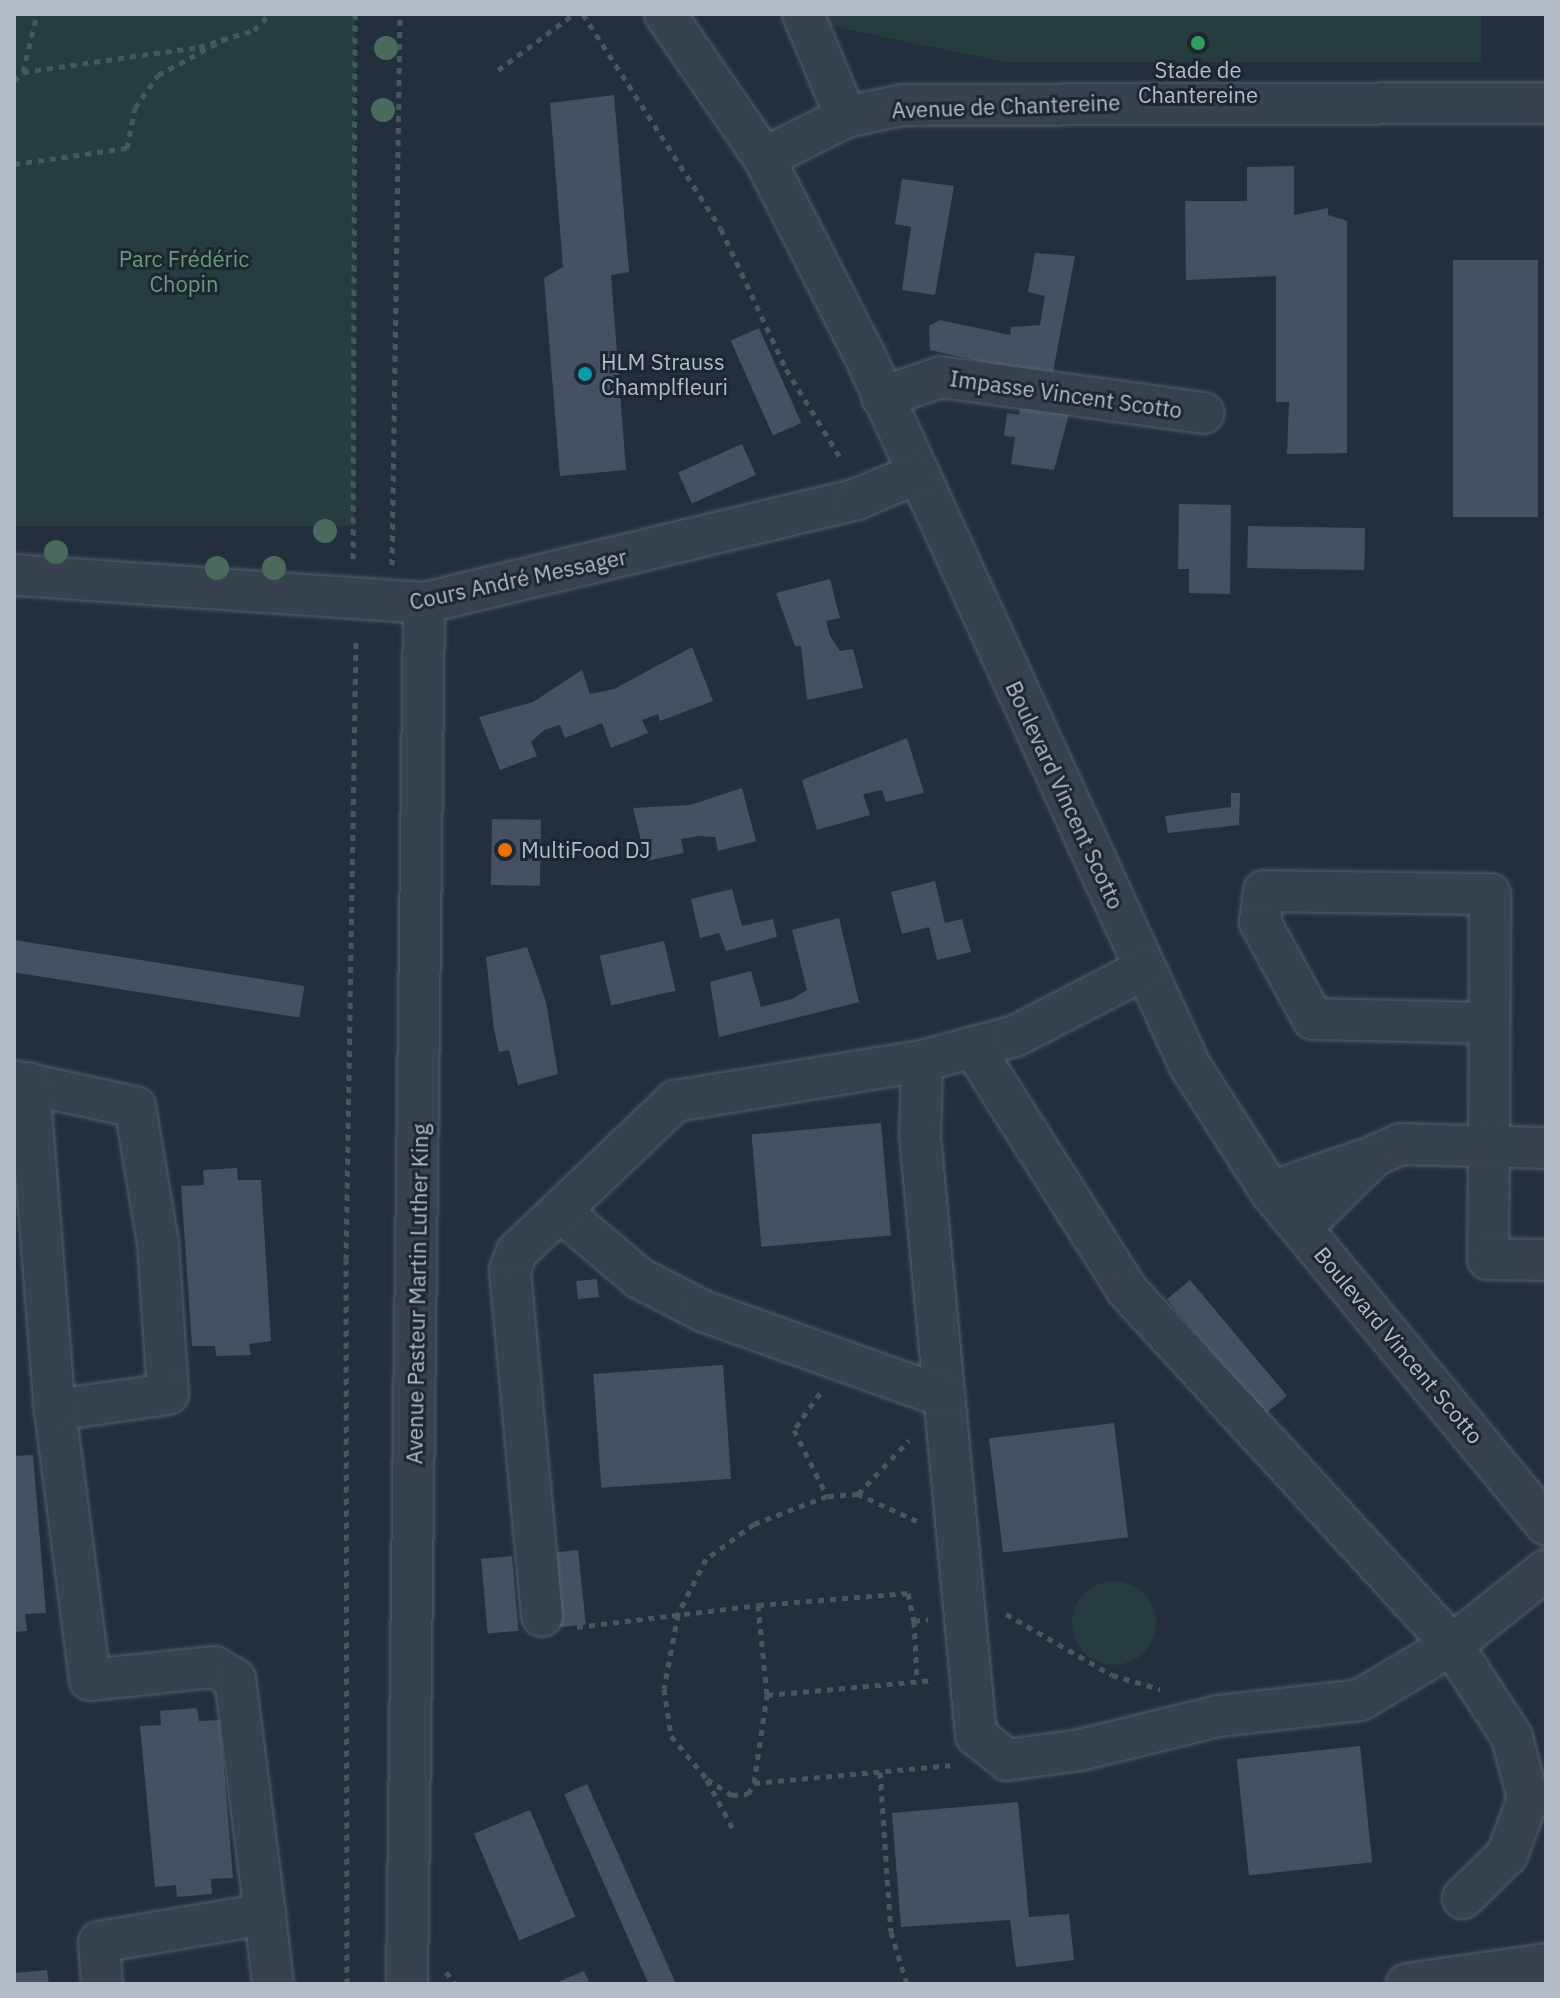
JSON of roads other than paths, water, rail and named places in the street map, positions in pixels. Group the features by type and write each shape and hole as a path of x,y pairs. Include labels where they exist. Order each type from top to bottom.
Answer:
{"street":[{"name":"Boulevard Vincent Scotto","path":"665,14 764,158 882,397 1190,1066 1271,1192 1546,1525"},
{"path":"803,14 846,117"},
{"name":"Avenue de Chantereine","path":"764,158 846,117 903,105 1546,103"},
{"name":"Impasse Vincent Scotto","path":"882,397 941,377 1204,413"},
{"name":"Cours André Messager","path":"14,575 353,603 424,603 857,499 916,474"},
{"name":"Avenue Pasteur Martin Luther King","path":"407,1984 424,603"},
{"path":"1489,1023 1313,1019 1260,922 1264,891 1490,894 1488,1259 1546,1260"},
{"path":"542,1616 510,1270 517,1252 675,1101 922,1061 1015,1036 1145,969"},
{"path":"973,1047 1127,1290 1452,1645 1512,1737 1528,1799 1507,1855 1463,1898"},
{"path":"922,1061 920,1136 937,1394 959,1548 984,1611 971,1681 976,1735 1007,1760 1080,1750 1218,1716 1360,1700 1452,1645 1546,1570"},
{"path":"55,1410 168,1394 158,1243 135,1107 22,1082 31,1317 55,1410 90,1680 214,1667 235,1679 273,1984"},
{"path":"1271,1192 1401,1144 1546,1148"},
{"path":"1301,1228 1374,1156"},
{"path":"560,1211 639,1278 703,1311 859,1361 937,1394"},
{"path":"102,1984 99,1942 265,1914"},
{"path":"1407,1984 1546,1964"}],"place":[{"name":"Stade de Chantereine","path":"1198,43"},
{"name":"HLM Strauss Champlfleuri","path":"585,374"},
{"name":"MultiFood DJ","path":"505,850"}],"park label":[{"name":"Parc Frédéric Chopin","path":"184,270"}]}
